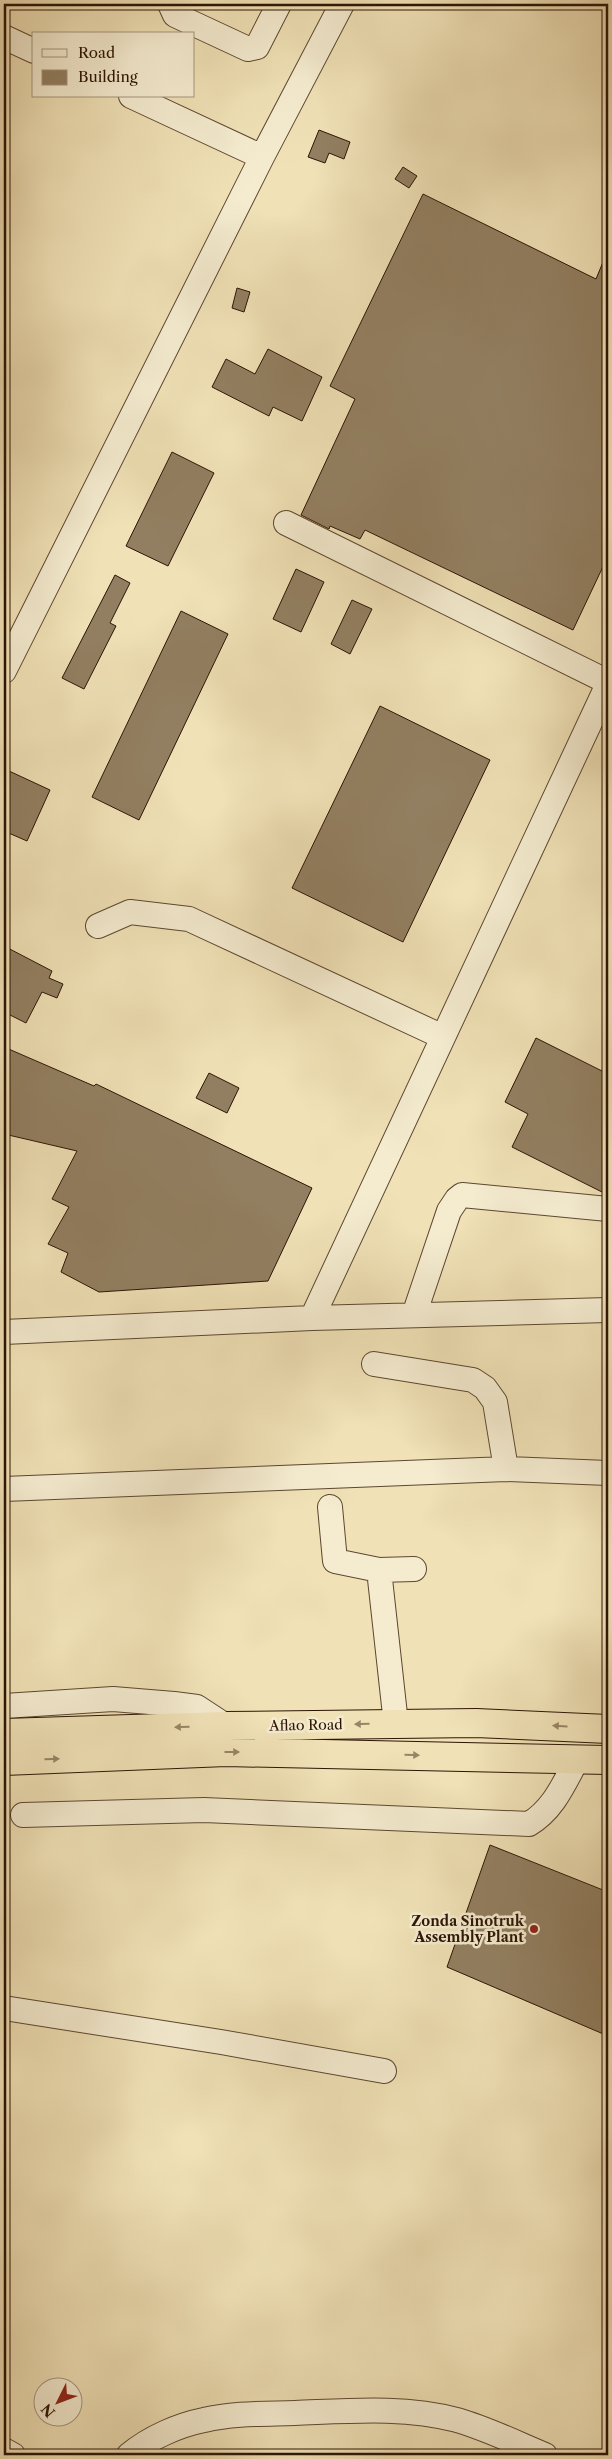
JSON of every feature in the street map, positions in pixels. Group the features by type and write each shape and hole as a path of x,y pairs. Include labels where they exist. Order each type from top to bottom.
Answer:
{"highway":[{"name":"Aflao Road","path":"4,1733 226,1726 476,1723 607,1725"},
{"name":"Aflao Road","path":"4,1761 226,1752 608,1760"}],"street":[{"path":"170,4 175,16 248,49 257,47 279,4"},
{"path":"4,671 262,157 342,4"},
{"path":"4,37 32,50"},
{"path":"136,98 262,157"},
{"path":"286,522 608,683 312,1318"},
{"path":"98,926 130,912 189,920 443,1037"},
{"path":"414,1315 450,1211 462,1195 608,1210"},
{"path":"4,1332 312,1318 608,1310"},
{"path":"374,1364 473,1380 485,1388 494,1402 506,1469"},
{"path":"4,1489 506,1469 608,1473"},
{"path":"330,1507 335,1561 379,1570 414,1569"},
{"path":"379,1570 396,1724"},
{"path":"4,1706 113,1700 174,1704 196,1707 226,1726"},
{"path":"23,1815 204,1810 529,1824 542,1816 551,1807 578,1758"},
{"path":"4,2008 384,2071"},
{"path":"129,2455 136,2449 171,2430 204,2420 238,2415 372,2410 420,2413 457,2420 490,2431 545,2455"},
{"path":"4,2450 13,2455"}],"building":[{"path":"319,130 350,142 344,159 329,153 325,163 308,157"},
{"path":"403,167 417,176 409,188 395,179"},
{"path":"423,194 596,279 608,250 608,556 573,630 365,530 360,539 330,526 329,529 301,515 355,399 330,386"},
{"path":"237,288 250,292 244,312 232,308"},
{"path":"268,349 322,377 302,421 273,407 269,416 212,387 226,359 255,374"},
{"path":"172,452 214,473 168,566 126,546"},
{"path":"296,569 324,582 301,632 273,619"},
{"path":"115,575 130,583 110,623 116,626 84,689 62,678"},
{"path":"352,600 372,609 350,654 331,644"},
{"path":"181,611 228,634 139,820 92,797"},
{"path":"380,706 490,760 403,942 292,888"},
{"path":"9,771 50,790 27,841 4,831 4,784"},
{"path":"4,946 52,971 49,978 63,984 57,998 42,992 26,1023 4,1012"},
{"path":"536,1038 608,1074 608,1185 604,1193 512,1147 528,1114 505,1102"},
{"path":"4,1047 94,1086 96,1084 312,1188 268,1281 99,1292 61,1272 68,1253 48,1244 69,1207 52,1199 77,1151 4,1134"},
{"path":"209,1073 239,1088 227,1113 196,1098"},
{"name":"Zonda Sinotruk Assembly Plant","path":"490,1845 608,1892 608,2036 447,1967"}],"place":[{"name":"Zonda Sinotruk Assembly Plant","path":"534,1929"}]}
